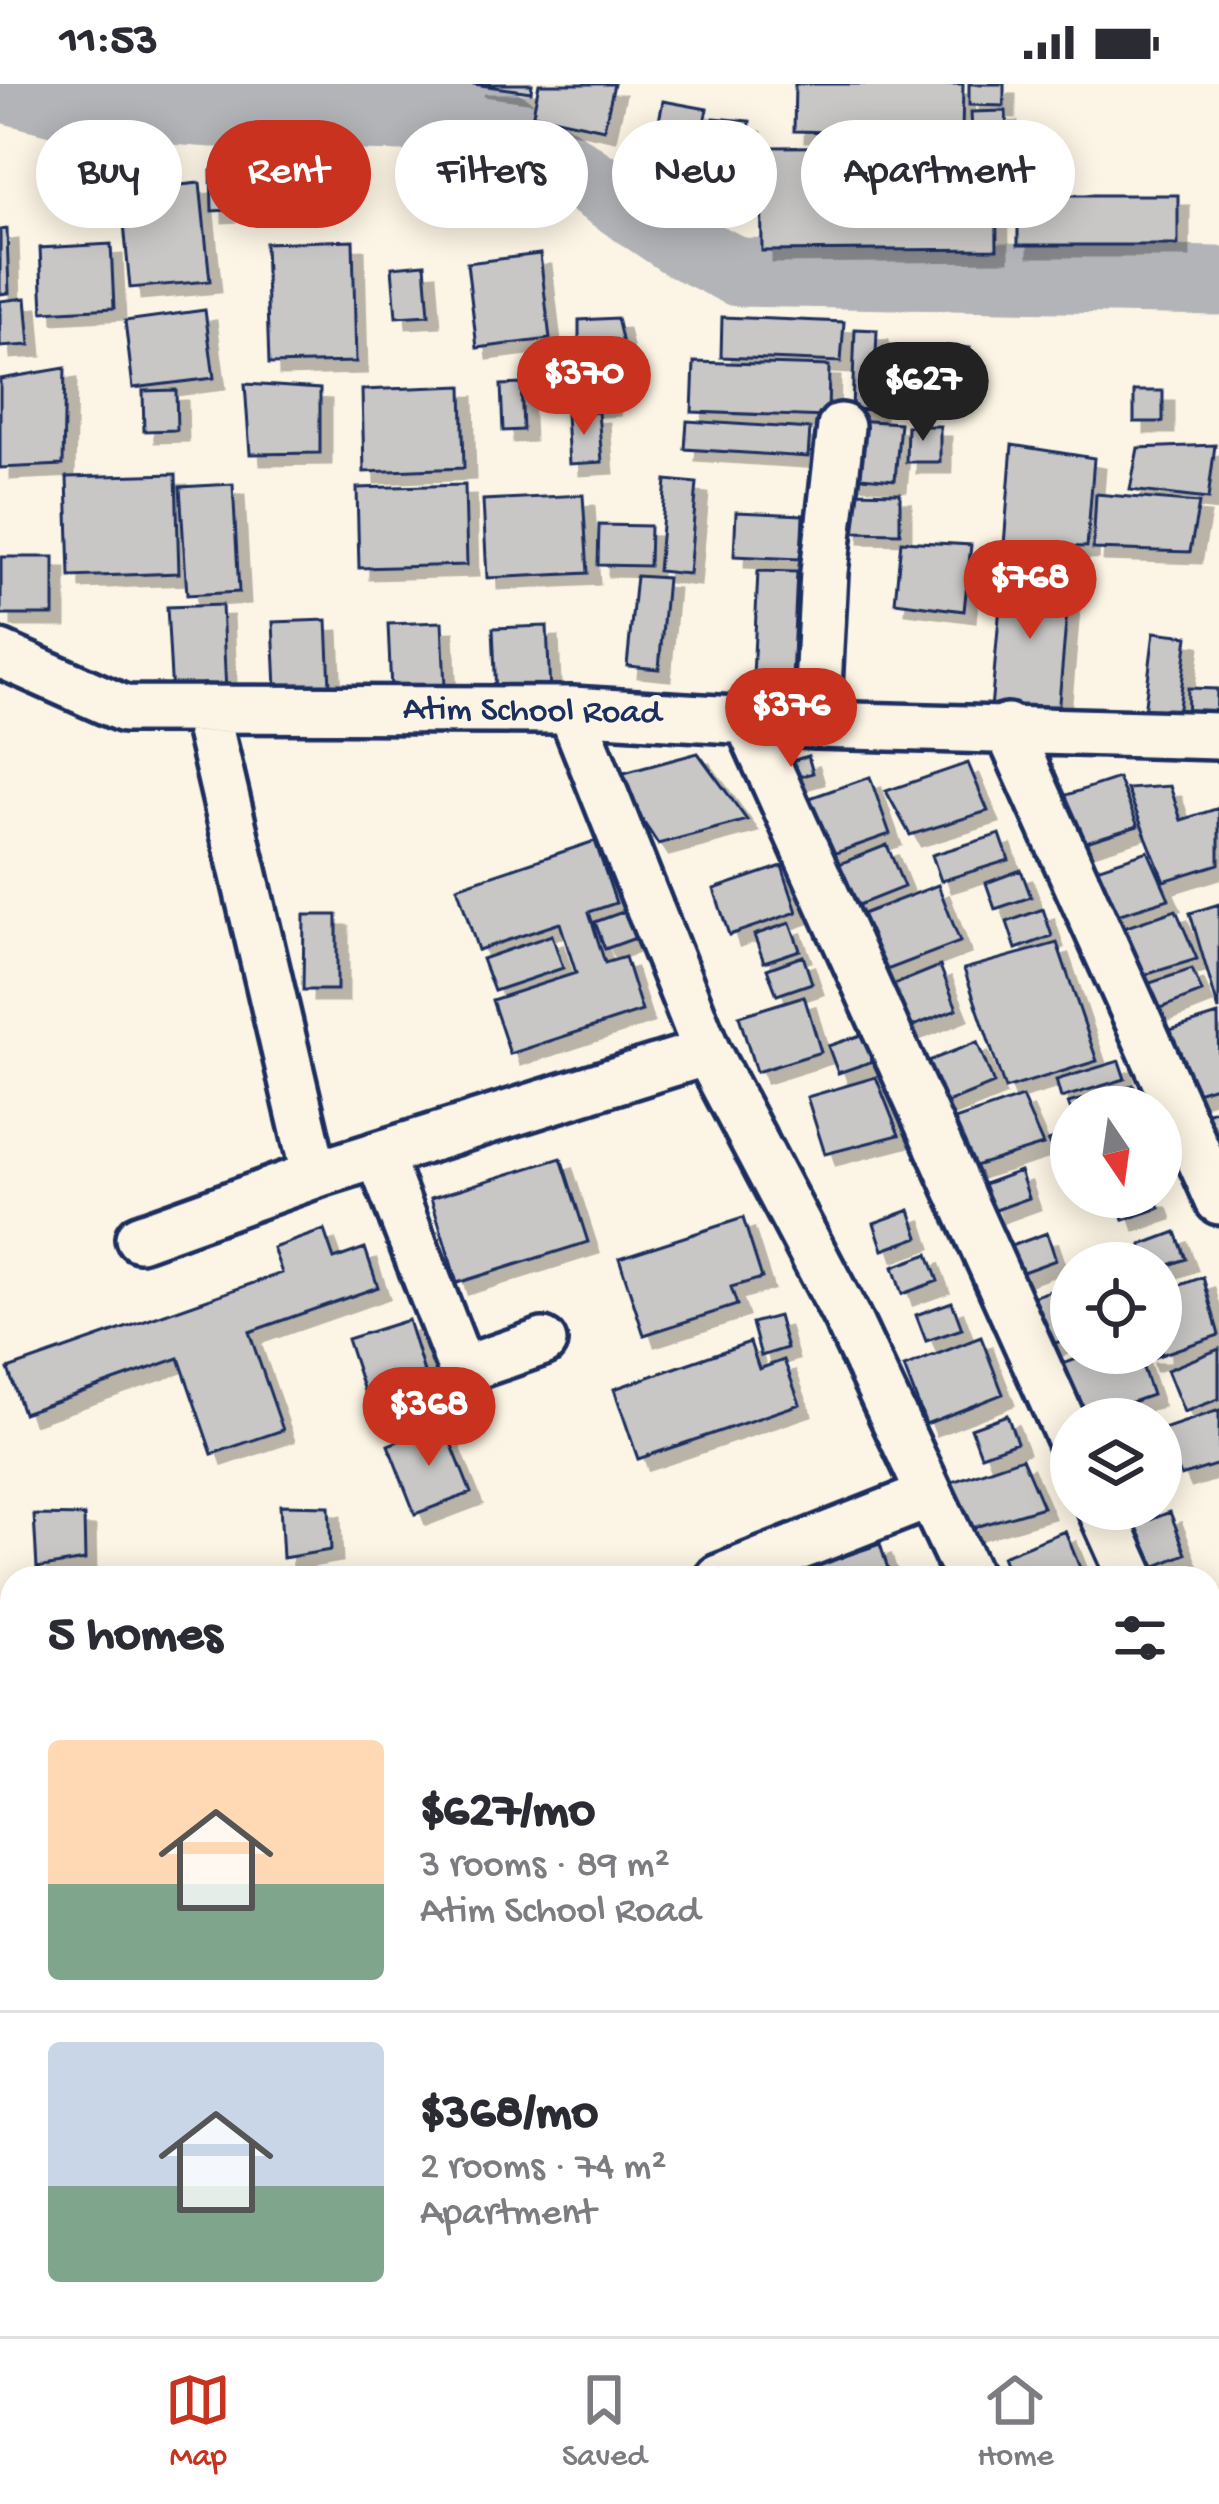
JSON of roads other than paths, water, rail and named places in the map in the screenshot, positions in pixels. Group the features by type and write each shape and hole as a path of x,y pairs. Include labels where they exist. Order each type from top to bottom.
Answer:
{"street":[{"path":"816,725 824,572 841,428"},
{"name":"Atim School Road","path":"0,654 124,709 571,710 816,725 1219,736"},
{"path":"205,709 313,1168 320,1174"},
{"path":"571,710 706,1052 848,1318 963,1566"},
{"path":"748,722 1052,1398"},
{"path":"1007,727 1219,1201"},
{"path":"139,1238 320,1174 706,1052"},
{"path":"380,1158 462,1370 542,1342"},
{"path":"750,1566 928,1496"},
{"path":"1110,1530 1127,1566"}],"waterway":[{"path":"0,87 58,102 214,113 496,119 684,245 738,272 1219,281"}]}
